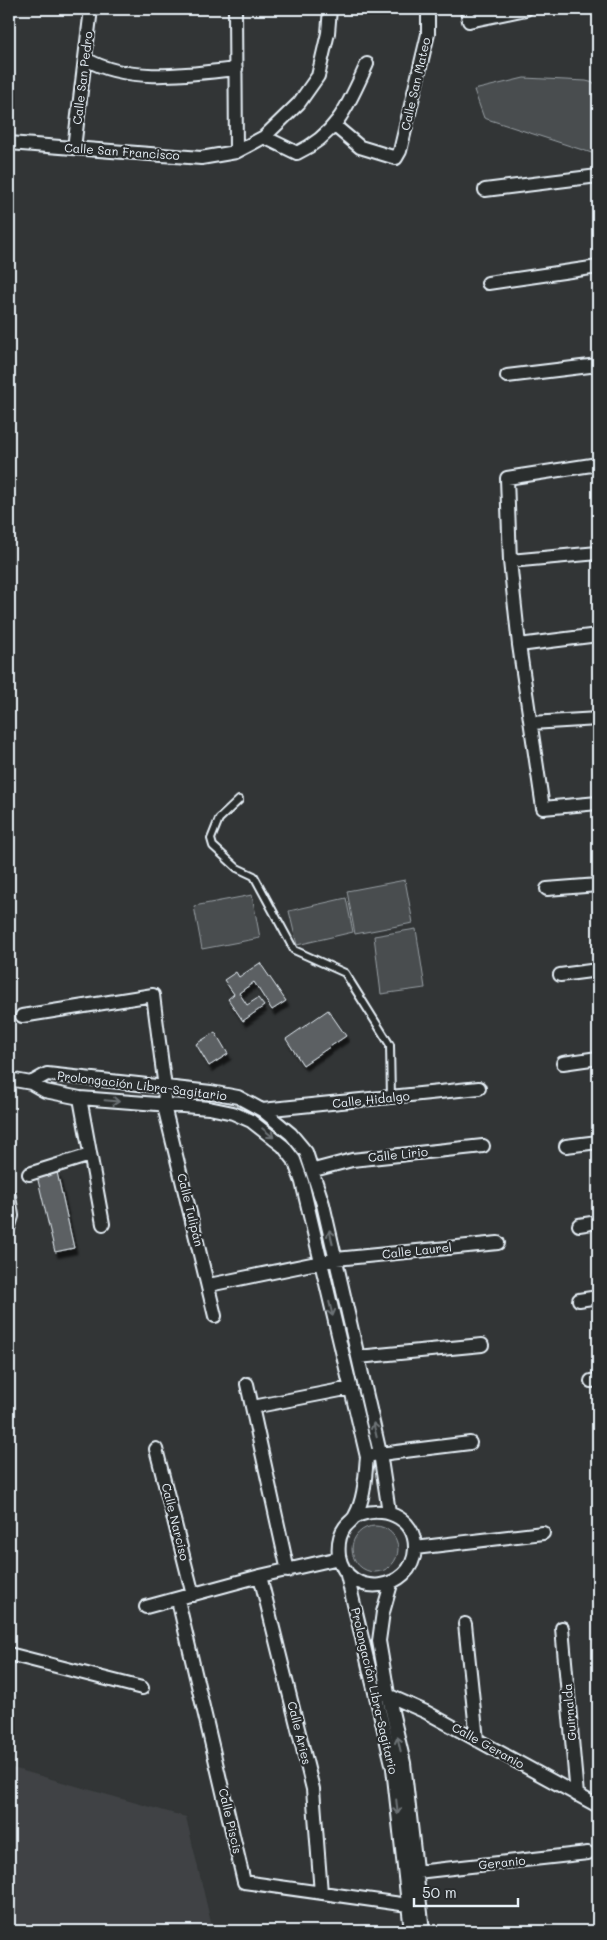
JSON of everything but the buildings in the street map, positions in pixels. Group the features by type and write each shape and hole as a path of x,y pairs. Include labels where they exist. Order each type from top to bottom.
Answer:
{"street":[{"name":"Calle San Pedro","path":"74,148 91,9"},
{"path":"235,9 236,152"},
{"name":"Calle San Francisco","path":"9,143 200,158 236,152 264,137 299,103 318,76 328,33 330,9"},
{"name":"Calle San Mateo","path":"335,126 360,147 396,158 400,151 428,34 428,9"},
{"path":"468,15 526,9"},
{"path":"86,59 102,68 144,74 194,73 236,69"},
{"path":"264,137 297,153 314,145 335,126 368,64"},
{"path":"485,190 598,176"},
{"path":"488,283 598,267"},
{"path":"507,376 598,364"},
{"path":"598,464 507,478 510,560 519,645 544,808 598,803"},
{"path":"510,560 598,553"},
{"path":"519,645 598,635"},
{"path":"531,723 598,719"},
{"path":"547,889 598,885"},
{"path":"560,975 598,970"},
{"name":"Calle Tulipán","path":"22,1016 153,995 165,1088 164,1106 215,1316"},
{"path":"563,1063 598,1058"},
{"name":"Prolongación Libra-Sagitario","path":"355,1517 364,1489 367,1456 302,1182 294,1160 283,1146 251,1121 233,1113 209,1108 80,1098 45,1091 31,1083 46,1074 211,1092 238,1097 262,1110 291,1134 306,1152 314,1170 380,1453 389,1512"},
{"path":"9,1079 31,1083"},
{"name":"Calle Hidalgo","path":"262,1110 479,1088"},
{"path":"80,1098 103,1224"},
{"path":"566,1146 598,1142"},
{"name":"Calle Lirio","path":"314,1170 352,1160 483,1146"},
{"path":"29,1174 90,1155"},
{"path":"9,1196 12,1216 9,1226"},
{"path":"579,1225 598,1222"},
{"name":"Calle Laurel","path":"209,1285 336,1259 498,1243"},
{"path":"579,1300 598,1297"},
{"path":"358,1357 482,1345"},
{"path":"247,1384 288,1571"},
{"path":"253,1407 351,1388"},
{"path":"367,1456 470,1443"},
{"name":"Calle Narciso","path":"156,1449 194,1595"},
{"path":"366,1512 389,1512 408,1526 415,1548 408,1570 401,1578 390,1584 374,1587 357,1582 346,1571 339,1558 339,1542 344,1528 355,1517 366,1512"},
{"path":"415,1548 543,1533"},
{"path":"146,1607 178,1600 260,1576 339,1558"},
{"name":"Prolongación Libra-Sagitario","path":"346,1571 404,1763 423,1931"},
{"name":"Calle Aries","path":"260,1576 313,1789 321,1892"},
{"name":"Prolongación Libra-Sagitario","path":"390,1584 382,1612 379,1641 382,1693 393,1768 411,1931"},
{"name":"Calle Piscis","path":"178,1600 244,1882 408,1905"},
{"path":"465,1624 477,1740"},
{"name":"Guirnalda","path":"562,1628 577,1795"},
{"path":"9,1654 142,1688"},
{"name":"Calle Geranio","path":"382,1693 477,1740 598,1806"},
{"name":"Geranio","path":"417,1872 588,1853"}],"lane":[{"path":"239,800 219,819 211,839 213,846 237,868 254,876 294,950 345,973 390,1045 391,1098"}],"shaded area":[{"path":"524,78 586,81 598,84 598,155 484,118 474,90"},
{"path":"405,880 413,923 355,934 347,891"},
{"path":"252,895 260,938 202,949 194,906"},
{"path":"346,898 353,932 297,945 289,911"},
{"path":"416,929 425,988 381,994 374,936"},
{"path":"375,1526 388,1530 394,1536 398,1549 394,1562 388,1568 375,1572 362,1568 356,1562 352,1549 356,1536 362,1530"},
{"path":"9,1767 186,1817 213,1931 9,1931"}]}
